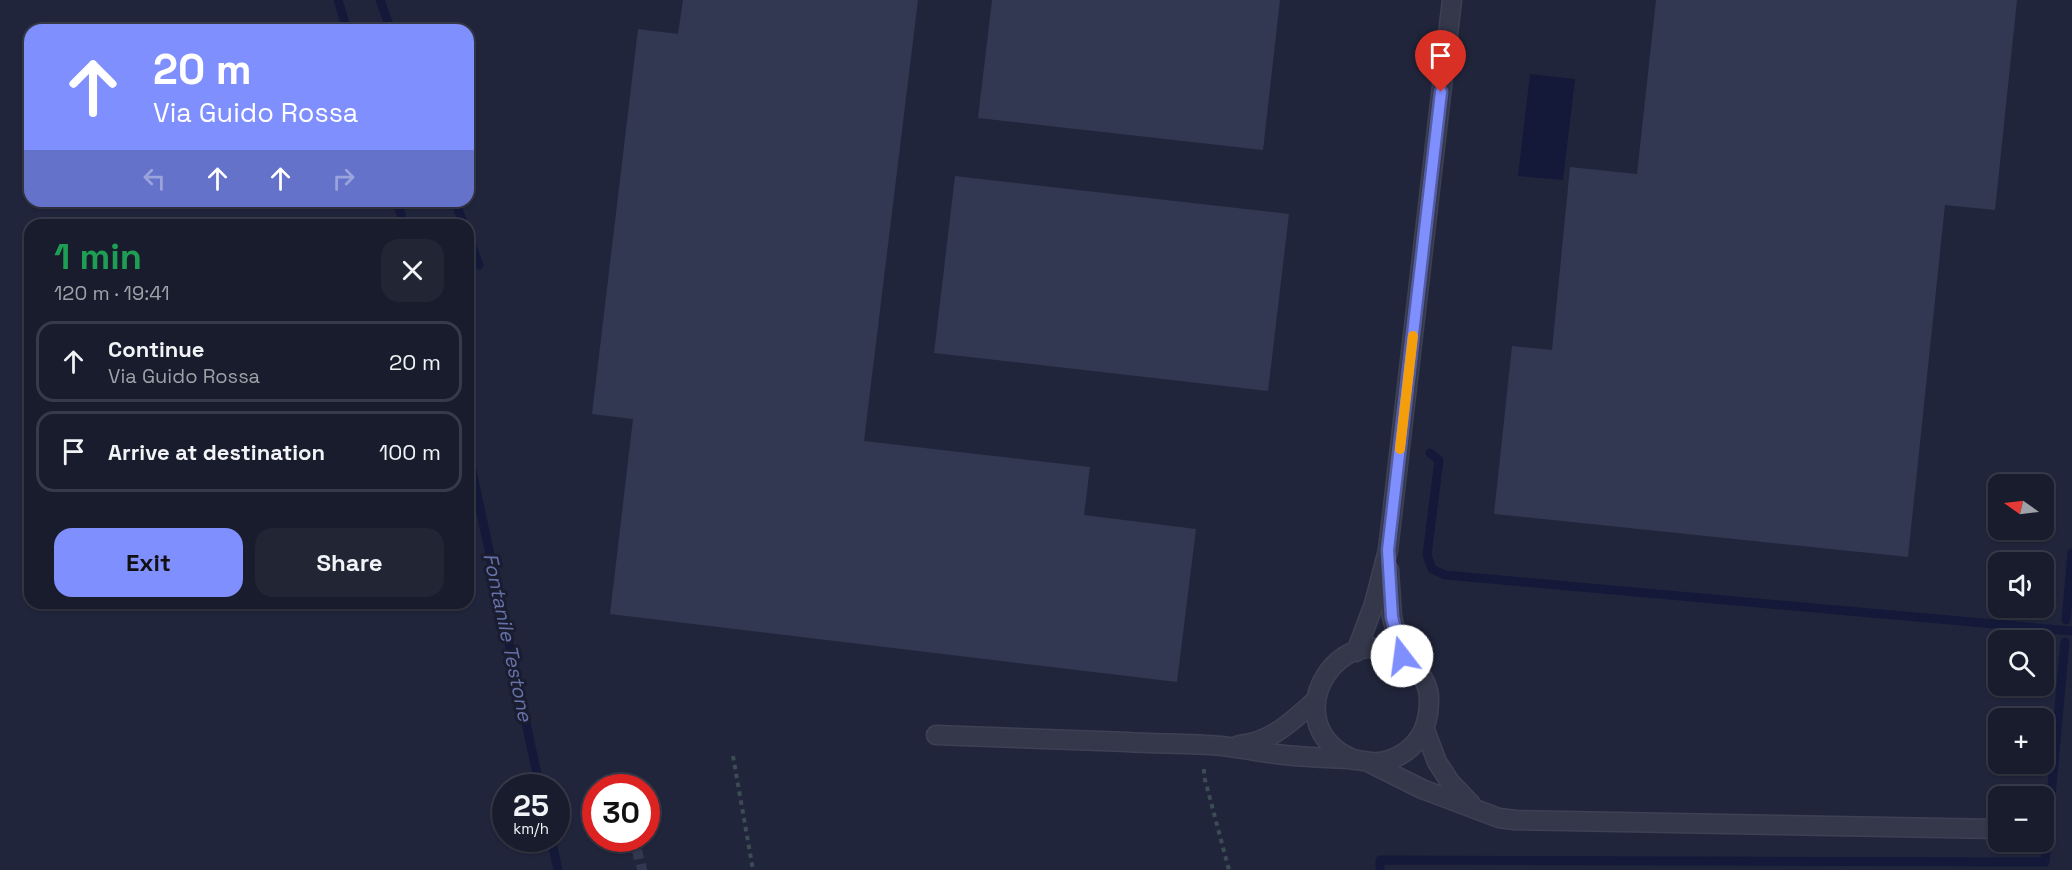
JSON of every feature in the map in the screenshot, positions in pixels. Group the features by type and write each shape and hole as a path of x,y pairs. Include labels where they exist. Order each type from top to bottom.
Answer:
{"street":[{"path":"1356,651 1374,604 1388,550 1452,0"},
{"path":"1388,550 1392,617 1402,656"},
{"path":"936,735 1214,746 1275,754 1362,761 1387,761 1416,744 1425,730 1430,713 1430,696 1424,680 1415,667 1402,656 1384,649 1365,648 1347,654 1332,666 1321,681 1316,700 1317,719 1324,736 1337,751 1362,761 1422,789 1500,818 1988,829"},
{"path":"1214,746 1252,744 1270,737 1316,700"},
{"path":"1425,730 1437,762 1450,782 1477,810"}],"path":[{"path":"1214,746 1204,776 1229,870"},
{"path":"733,756 753,870"}],"water":[{"path":"1530,74 1575,79 1563,180 1518,176"}],"building":[{"path":"683,0 918,0 864,441 1090,467 1084,515 1196,529 1177,682 610,614 633,419 592,414 638,29 678,34"},
{"path":"992,0 1280,0 1263,150 978,118"},
{"path":"1656,0 2017,0 1995,210 1945,205 1908,557 1494,514 1512,346 1552,350 1570,167 1637,174"},
{"path":"955,176 1289,214 1268,391 934,353"},
{"path":"632,852 643,852 644,858 634,860"},
{"path":"646,863 647,870 637,870 636,865"}],"waterway":[{"name":"Fontanile Testone","path":"338,0 345,24"},
{"path":"380,0 389,24"},
{"name":"Fontanile Testone","path":"399,207 402,219"},
{"path":"457,207 462,219"},
{"path":"474,252 479,265"},
{"path":"1430,453 1439,460 1427,555 1432,569 1445,575 2072,631"},
{"name":"Fontanile Testone","path":"474,480 537,774"},
{"path":"2066,620 2072,553"},
{"path":"1380,870 1380,860 2045,862 2065,642"},
{"name":"Fontanile Testone","path":"554,852 558,870"}],"slow traffic":[{"path":"1400,449 1413,336"}],"route":[{"path":"1402,656 1392,617 1388,550 1441,92"}]}
